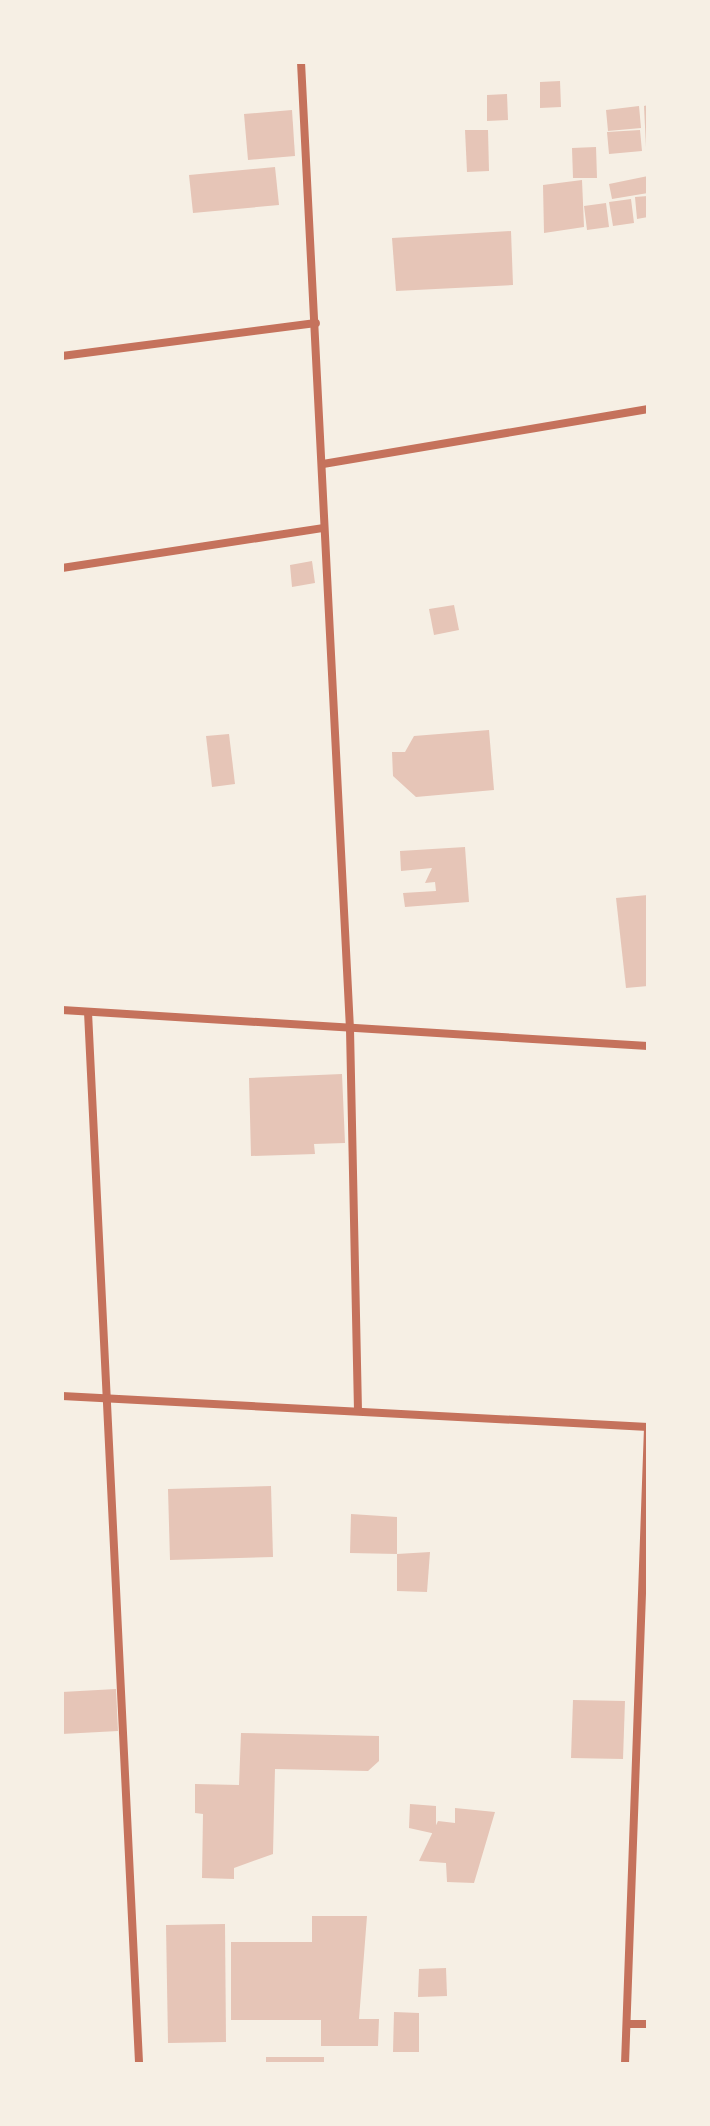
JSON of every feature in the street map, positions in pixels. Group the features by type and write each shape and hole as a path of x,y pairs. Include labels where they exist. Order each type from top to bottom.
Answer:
{"street":[{"path":"301,62 350,1029 358,1411"},
{"path":"62,356 316,323"},
{"path":"323,464 648,409"},
{"path":"62,568 324,528"},
{"path":"62,1010 648,1046"},
{"path":"88,1012 139,2064"},
{"path":"62,1396 648,1427 625,2064"},
{"path":"627,2024 648,2024"}],"building":[{"path":"560,81 561,107 540,108 540,82"},
{"path":"507,94 508,120 487,121 487,95"},
{"path":"648,105 648,147 646,147 644,106"},
{"path":"639,106 641,128 608,131 606,110"},
{"path":"292,110 295,156 248,160 244,114"},
{"path":"465,130 488,130 489,171 467,172"},
{"path":"640,130 642,151 609,154 607,132"},
{"path":"596,147 597,178 573,178 572,148"},
{"path":"275,167 279,205 193,213 189,175"},
{"path":"648,176 648,193 612,199 609,184"},
{"path":"582,180 584,227 544,233 543,185"},
{"path":"648,196 648,217 637,219 635,197"},
{"path":"631,199 634,223 613,226 609,202"},
{"path":"606,203 609,227 587,230 584,206"},
{"path":"511,231 513,285 396,291 392,238"},
{"path":"312,561 315,583 292,587 290,565"},
{"path":"454,605 459,630 434,635 429,609"},
{"path":"489,730 494,790 416,797 393,776 392,752 405,752 414,736"},
{"path":"229,734 235,784 212,787 206,736"},
{"path":"465,847 469,902 405,907 403,893 436,891 435,882 425,883 432,868 401,871 400,851"},
{"path":"648,895 648,986 626,988 616,898"},
{"path":"342,1074 345,1143 314,1144 315,1154 251,1156 249,1078"},
{"path":"271,1486 273,1557 170,1560 168,1489"},
{"path":"351,1514 397,1517 397,1554 350,1553"},
{"path":"430,1552 427,1592 397,1591 397,1554"},
{"path":"116,1689 118,1731 62,1734 62,1692"},
{"path":"573,1700 625,1701 623,1759 571,1758"},
{"path":"241,1733 379,1736 379,1761 368,1771 275,1769 273,1854 234,1868 234,1879 202,1878 203,1814 195,1813 195,1784 239,1785"},
{"path":"410,1804 436,1806 436,1834 409,1828"},
{"path":"455,1808 495,1812 474,1883 447,1882 446,1863 419,1861 438,1821 455,1823"},
{"path":"312,1916 367,1916 359,2019 379,2019 378,2046 321,2046 321,2020 231,2020 231,1942 312,1942"},
{"path":"225,1924 226,2042 168,2043 166,1925"},
{"path":"446,1968 447,1996 418,1997 419,1969"},
{"path":"394,2012 419,2013 419,2052 393,2052"},
{"path":"266,2057 324,2057 324,2064 266,2064"}]}
